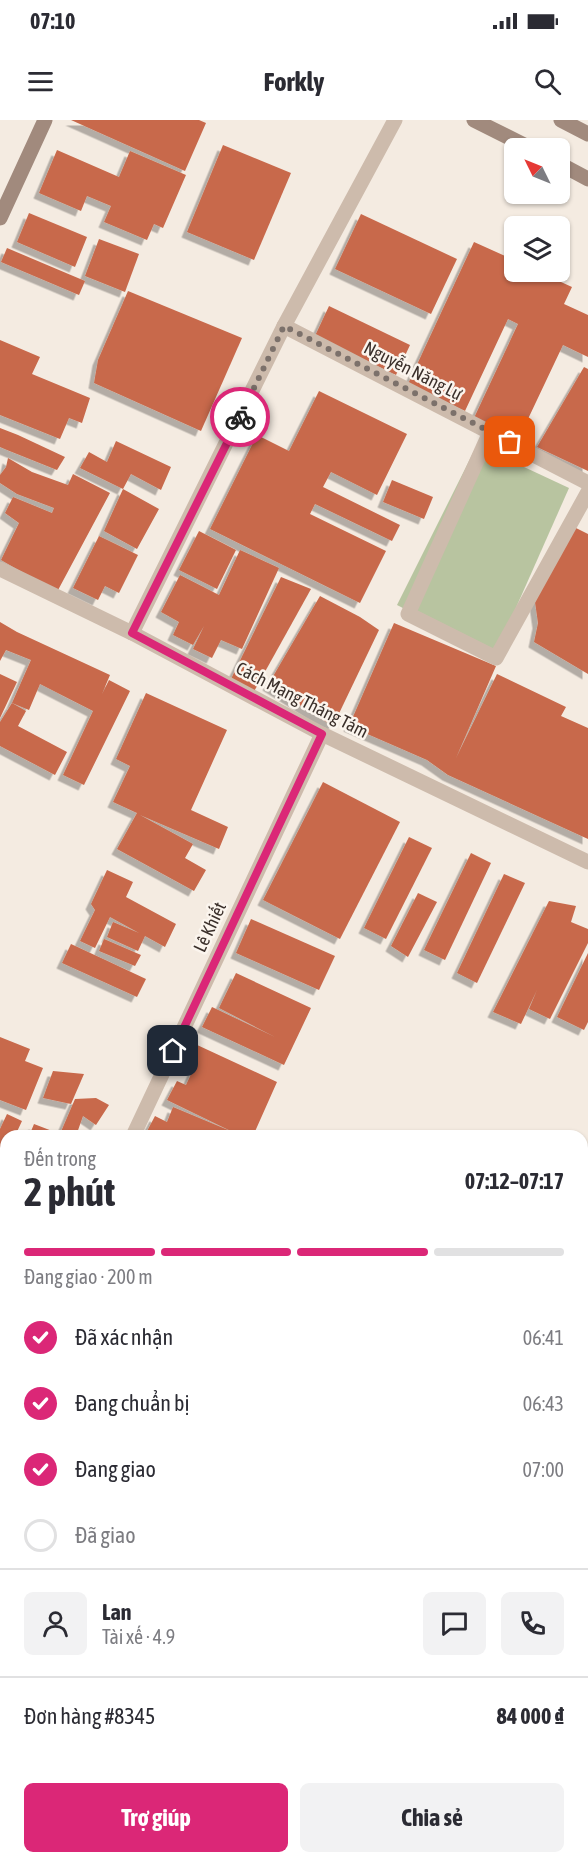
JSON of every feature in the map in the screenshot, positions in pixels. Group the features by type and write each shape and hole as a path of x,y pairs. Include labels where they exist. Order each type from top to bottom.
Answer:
{"street":[{"path":"0,218 45,120"},
{"path":"132,633 284,326 395,120"},
{"path":"474,120 510,138"},
{"path":"561,120 588,134"},
{"path":"570,169 588,178"},
{"name":"Nguyễn Năng Lự","path":"284,326 588,483"},
{"path":"490,432 408,614 496,658 588,492"},
{"name":"Cách Mạng Tháng Tám","path":"0,569 132,633 322,734 588,862"},
{"name":"Lê Khiết","path":"136,1130 322,734"}],"green space":[{"path":"477,445 569,488 495,655 397,605"}],"building":[{"path":"71,120 199,120 206,123 185,171"},
{"path":"223,145 291,173 254,260 187,232"},
{"path":"57,150 119,177 130,151 186,175 163,228 154,224 147,240 104,222 111,206 87,196 81,211 39,193"},
{"path":"29,213 87,237 75,267 17,242"},
{"path":"361,214 457,259 431,314 335,269"},
{"path":"99,239 139,254 125,292 85,276"},
{"path":"474,242 504,256 504,282 561,282 572,287 564,304 588,315 588,357 563,345 519,438 474,418 518,324 508,319 465,411 408,384"},
{"path":"7,248 85,281 79,295 1,262"},
{"path":"128,291 242,338 201,431 94,383 98,360"},
{"path":"329,306 410,345 396,375 315,336"},
{"path":"0,340 40,357 32,374 90,398 82,423 69,418 60,439 0,415"},
{"path":"584,367 588,369 588,471 537,447"},
{"path":"319,391 407,434 377,495 331,472 323,487 400,525 392,541 315,504 310,514 386,551 360,603 210,529 257,435 289,451"},
{"path":"0,428 65,457 57,470 0,447"},
{"path":"116,441 171,467 161,490 131,474 123,489 80,468 89,452 107,462"},
{"path":"8,458 32,472 68,485 73,474 110,493 57,592 1,560 19,523 5,513 13,497 52,513 54,508 17,494 0,483 0,475 6,467"},
{"path":"392,480 433,497 424,519 383,502"},
{"path":"123,489 159,509 137,549 104,531"},
{"path":"572,526 588,534 588,674 534,642 538,623 535,602"},
{"path":"199,531 236,550 217,589 179,570"},
{"path":"99,536 138,555 119,593 105,586 98,600 73,588"},
{"path":"240,550 279,568 242,649 221,640 212,658 193,649 204,626 193,645 173,635 179,622 161,612 180,575 219,595"},
{"path":"281,577 311,589 252,695 231,679"},
{"path":"320,596 379,630 333,726 268,685"},
{"path":"0,622 110,675 102,694 109,680 130,691 84,785 63,775 93,711 40,684 29,710 12,703 31,660 6,650 0,661"},
{"path":"394,623 496,666 456,758 497,674 566,707 561,716 588,728 588,839 448,775 427,760 349,726"},
{"path":"0,674 17,682 0,718"},
{"path":"146,693 227,730 191,810 228,827 219,849 140,815 193,844 185,858 206,870 194,891 117,849 137,813 113,802 130,766 116,759"},
{"path":"12,703 26,711 18,726 67,752 55,775 0,746 0,722"},
{"path":"323,782 400,822 340,939 263,900"},
{"path":"409,837 432,848 386,939 364,928"},
{"path":"471,853 491,863 445,960 424,950"},
{"path":"107,870 133,882 126,897 176,924 165,947 145,936 138,951 107,937 113,922 139,933 110,917 95,948 80,941 95,910 91,904"},
{"path":"504,874 525,883 477,983 457,973"},
{"path":"418,893 437,902 408,957 391,946"},
{"path":"549,901 576,906 571,922 588,929 588,943 550,1019 529,1009 537,990 521,1024 493,1012"},
{"path":"251,919 335,956 319,990 236,953"},
{"path":"104,939 141,955 135,966 99,951"},
{"path":"71,944 146,979 137,997 62,963"},
{"path":"588,953 588,1022 584,1030 557,1017"},
{"path":"236,973 311,1008 284,1065 202,1027 212,1007 275,1037 219,1008"},
{"path":"0,1037 30,1049 25,1061 43,1068 26,1110 0,1100"},
{"path":"195,1044 277,1082 256,1130 229,1130 167,1100 177,1081 186,1085 193,1070 185,1066"},
{"path":"53,1071 84,1074 71,1104 43,1098"},
{"path":"96,1098 109,1105 96,1125 83,1116 78,1130 62,1130 75,1099"},
{"path":"173,1107 228,1130 148,1130 155,1116 167,1122"},
{"path":"7,1114 22,1121 18,1130 0,1129"},
{"path":"34,1124 50,1130 32,1130"}],"way so far":[{"path":"240,417 284,326 510,442"}],"route":[{"path":"173,1051 322,734 132,633 240,417"}]}
